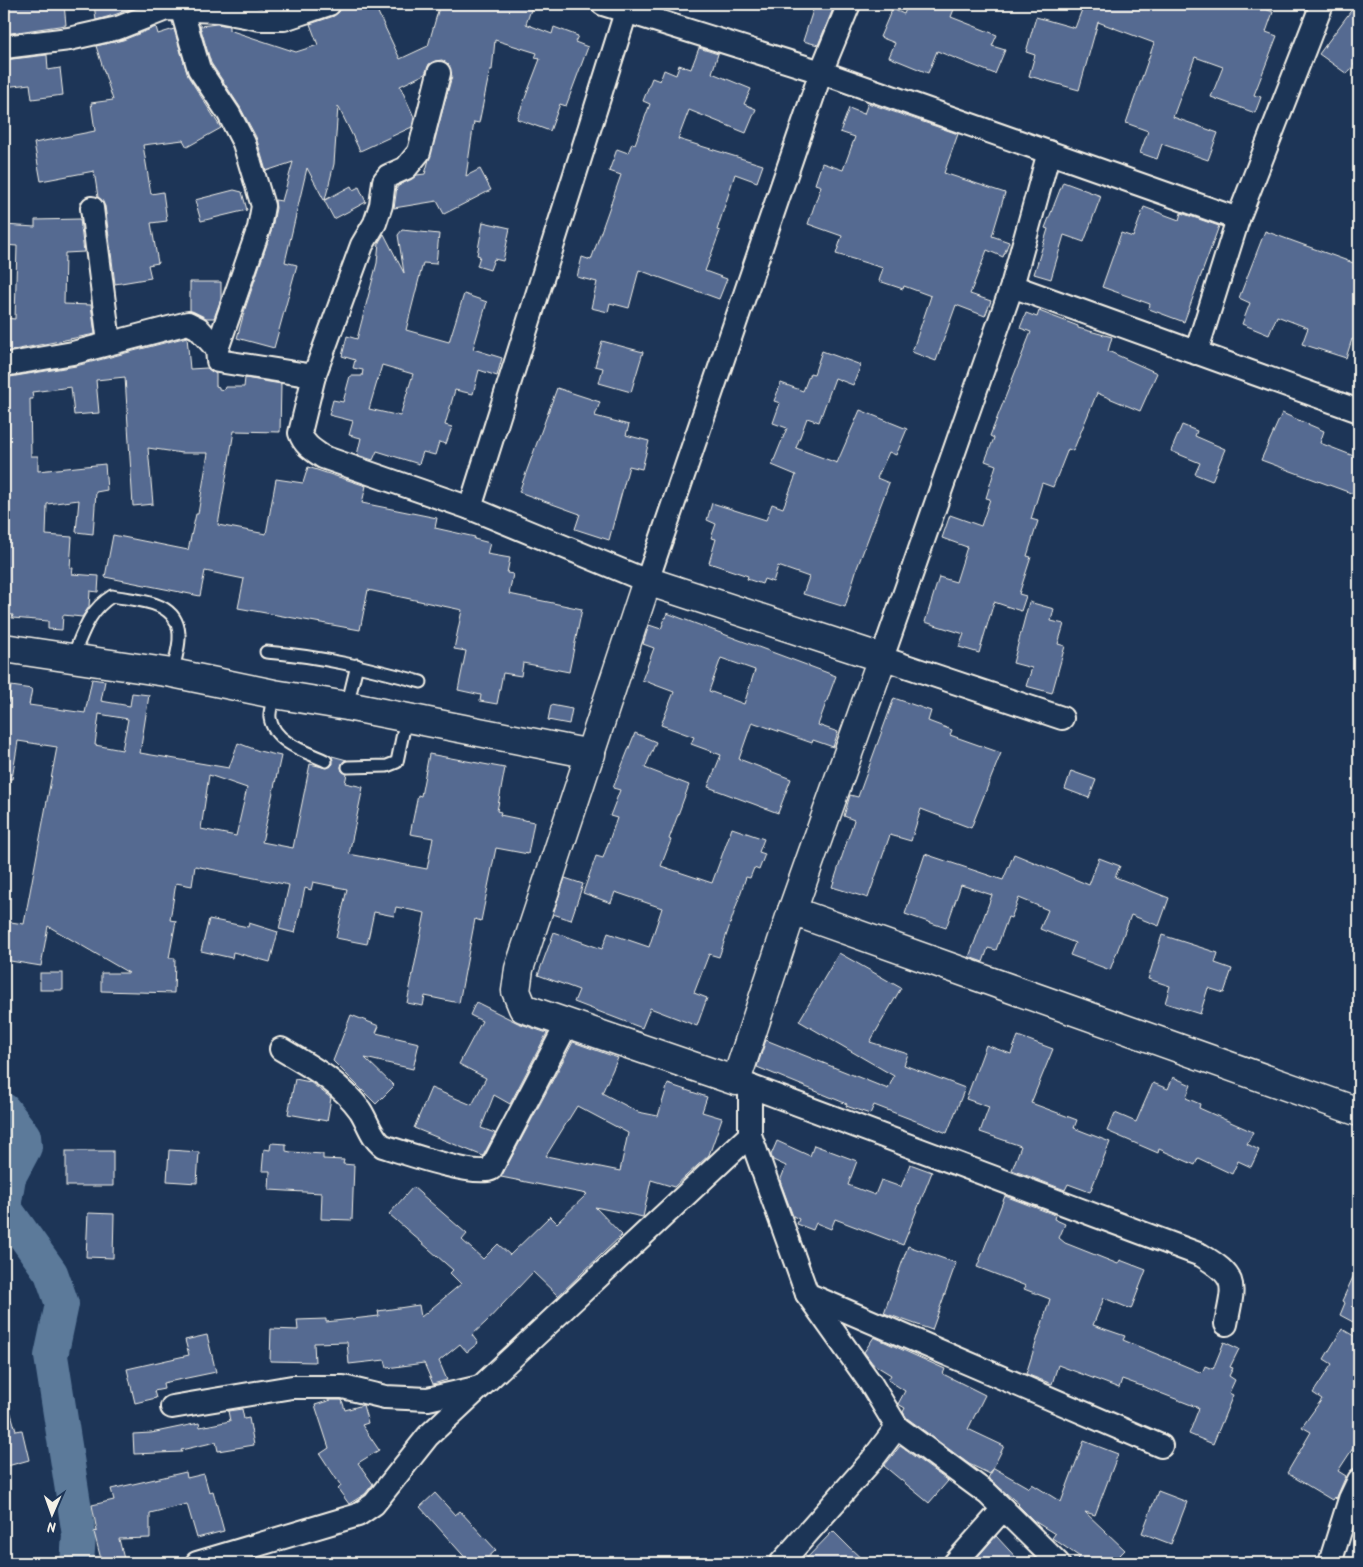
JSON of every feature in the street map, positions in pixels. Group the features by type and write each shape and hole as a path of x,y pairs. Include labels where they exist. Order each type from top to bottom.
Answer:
{"street":[{"path":"4,47 69,39 118,28 166,9 218,11 260,19 284,19 329,4"},
{"path":"603,4 821,72 1238,219"},
{"path":"849,4 821,72 647,581 516,980 516,991 523,1008 743,1084 1201,1255 1216,1264 1232,1281 1233,1291 1226,1324"},
{"path":"1196,353 1238,219 1322,4"},
{"path":"182,11 199,69 229,114 244,143 263,206 259,228 217,349 218,362 314,376"},
{"path":"470,508 626,12"},
{"path":"439,73 419,152 406,168 388,176 384,181 381,205 375,223 362,245 314,376 300,433 310,448 323,457 470,508 647,581 1062,718"},
{"path":"1049,152 1012,286 792,911 743,1084 750,1135 807,1294 871,1384 897,1427 988,1494 1058,1563"},
{"path":"92,208 109,342"},
{"path":"1012,286 1359,411"},
{"path":"4,365 73,353 109,342 188,323 198,328 217,349"},
{"path":"4,648 172,673 590,754"},
{"path":"792,911 1359,1112"},
{"path":"281,1049 324,1075 341,1089 360,1110 374,1136 382,1146 467,1169 486,1172 491,1169 510,1136 568,1022"},
{"path":"196,1563 358,1516 374,1504 428,1436 750,1135"},
{"path":"807,1294 1160,1446"},
{"path":"172,1408 292,1387 343,1387 385,1397 428,1400 481,1386"},
{"path":"781,1563 872,1460 897,1427"},
{"path":"1330,1563 1352,1519 1359,1480"},
{"path":"955,1563 1002,1509"}],"lane":[{"path":"72,658 98,605 112,596 159,605 168,610 177,621 180,636 172,673"},
{"path":"266,652 297,654 357,665 421,682"},
{"path":"347,706 357,665"},
{"path":"274,694 270,718 275,731 284,740 326,761"},
{"path":"348,767 387,766 397,762 406,718"}],"building":[{"path":"4,4 64,4 66,25 4,34"},
{"path":"94,4 144,4 96,20"},
{"path":"342,4 351,4 354,9 364,4 374,4 400,59 428,46 440,4 533,4 526,24 552,34 554,27 578,36 575,42 588,47 566,106 560,104 550,131 517,119 540,59 535,58 537,53 495,40 492,70 490,70 479,123 474,122 466,176 480,169 491,190 444,214 437,201 394,208 397,187 417,175 425,174 452,76 448,64 442,60 435,61 429,64 425,74 400,86 414,117 412,127 360,151 338,106 334,164 325,200 351,186 353,190 359,187 366,202 334,219 307,168 285,262 297,265 274,348 237,338 271,232 276,208 275,200 282,201 293,162 266,171 256,137 240,107 211,63 200,26 217,24 229,26 229,30 296,52 318,45 310,24 334,16 339,12"},
{"path":"815,4 835,4 818,45 803,41"},
{"path":"908,4 956,4 951,17 997,35 992,46 1005,50 995,74 937,51 928,73 889,57 895,43 880,37 892,9 904,14"},
{"path":"1084,4 1252,4 1273,12 1266,32 1277,36 1254,95 1261,97 1255,113 1211,97 1223,67 1195,57 1173,117 1218,133 1208,160 1162,144 1157,159 1140,153 1148,131 1126,123 1154,43 1098,22 1079,90 1029,76 1035,55 1026,52 1036,17 1075,28"},
{"path":"1356,4 1359,4 1359,58 1347,74 1319,54"},
{"path":"156,27 158,34 174,29 188,76 221,128 187,147 183,140 143,145 151,194 163,192 167,221 151,223 158,263 148,265 151,278 115,284 105,206 98,197 94,171 41,181 34,143 95,131 91,103 113,100 96,46 123,40"},
{"path":"699,48 718,54 712,73 751,89 744,104 756,109 746,133 689,110 678,139 763,165 757,182 735,174 717,230 720,231 705,271 727,279 719,299 639,270 629,308 610,303 608,312 591,308 597,282 577,277 582,257 591,260 621,175 609,171 617,149 628,153 632,143 635,144 650,104 643,101 652,78 660,81 664,70 676,75 679,65 691,69"},
{"path":"47,55 48,70 60,68 63,95 32,99 30,84 4,87 4,60"},
{"path":"868,103 958,134 944,173 1005,193 992,236 1009,242 1003,257 987,250 970,294 991,301 985,316 956,305 936,361 912,352 931,296 904,286 903,289 879,281 883,268 836,254 842,236 808,224 821,186 815,184 822,163 843,170 855,137 840,132 849,108 864,114"},
{"path":"1063,182 1101,196 1084,242 1064,235 1051,279 1034,274 1048,229 1045,228"},
{"path":"234,190 242,192 247,210 201,221 195,200"},
{"path":"1144,207 1179,220 1181,213 1219,226 1184,322 1149,309 1150,304 1102,287 1121,233 1133,237"},
{"path":"80,219 84,252 65,253 64,304 91,305 95,334 4,352 4,318 15,319 17,246 4,245 4,225 35,227 35,220"},
{"path":"483,222 510,228 503,261 494,259 490,270 477,266 480,256 477,255"},
{"path":"402,230 439,234 436,264 423,263 406,330 449,342 464,294 487,302 473,349 502,358 497,376 479,370 473,394 455,390 445,425 452,427 446,444 439,442 435,455 423,452 419,464 377,451 373,460 357,455 361,438 349,435 353,421 329,415 333,400 343,402 350,376 362,376 363,370 353,368 355,360 342,356 347,336 357,339 377,263 379,242 384,234 404,273 398,235","holes":["382,365 413,374 400,416 369,409"]},
{"path":"1265,231 1359,265 1359,341 1352,339 1346,358 1302,344 1308,328 1277,316 1269,335 1242,324 1250,303 1239,298"},
{"path":"190,282 221,282 221,299 214,318 206,318 190,311"},
{"path":"1039,311 1078,326 1078,328 1112,337 1108,351 1157,373 1140,411 1097,393 1073,451 1068,449 1053,487 1042,483 1031,519 1038,521 1027,556 1031,557 1019,594 1026,596 1021,611 994,602 979,653 959,647 964,634 925,622 939,577 956,582 967,547 942,538 950,515 981,526 990,499 986,498 996,465 985,461 994,438 990,436 1031,332 1020,328 1026,313 1037,317"},
{"path":"187,337 190,369 207,368 216,374 216,386 219,389 224,390 225,387 244,387 245,378 281,384 280,432 234,431 218,525 266,534 276,479 303,483 308,467 366,486 362,503 437,518 435,528 475,537 474,539 490,543 487,554 510,558 507,573 513,574 509,594 582,609 569,672 523,663 521,676 503,673 497,704 480,701 481,695 458,690 466,651 454,649 462,610 368,590 360,630 238,608 244,579 205,571 200,596 105,577 113,535 188,550 196,514 198,514 208,453 182,453 148,448 153,504 133,506 125,377 96,380 99,413 74,415 71,387 32,392 33,399 30,399 31,456 38,456 38,471 105,464 107,490 96,492 93,534 76,532 79,500 47,504 46,535 72,537 70,568 73,568 72,574 99,576 98,592 90,591 89,607 82,617 63,615 62,630 48,629 48,621 12,618 13,615 4,614 4,447 9,447 9,413 4,413 4,378 76,366"},
{"path":"602,341 643,352 631,392 599,383 603,368 595,366"},
{"path":"822,351 861,365 853,385 835,378 819,422 807,418 796,448 837,463 860,410 907,429 896,455 889,452 877,478 889,483 857,568 845,607 803,594 809,577 778,566 773,582 764,579 762,584 747,579 748,576 709,563 716,539 711,538 716,524 707,520 712,503 766,520 772,504 783,508 796,475 772,465 787,428 773,423 780,403 774,401 781,383 803,391 810,373 814,374"},
{"path":"557,388 600,402 595,416 629,425 626,435 649,441 642,469 629,466 609,540 575,529 580,514 519,492"},
{"path":"1282,413 1324,431 1320,443 1359,458 1359,496 1261,460"},
{"path":"1182,425 1197,431 1195,436 1225,449 1212,481 1195,474 1200,463 1171,451"},
{"path":"1029,602 1054,609 1051,621 1064,624 1058,644 1065,646 1052,693 1026,686 1032,668 1013,663"},
{"path":"667,613 836,676 818,725 838,732 833,747 813,740 812,743 752,722 739,759 791,779 778,813 708,787 721,755 691,744 694,737 661,725 674,692 642,680 654,648 643,644 649,625 661,629","holes":["721,658 755,670 744,704 709,691"]},
{"path":"92,679 105,681 101,701 130,706 132,693 149,695 140,753 229,768 238,743 259,751 281,756 262,842 293,848 310,764 327,768 333,764 332,756 347,760 344,761 341,767 342,771 347,774 345,783 363,787 349,854 427,869 433,838 410,834 418,795 421,796 429,754 505,768 497,811 501,812 500,815 534,822 528,854 496,848 481,921 475,919 459,1003 425,996 423,1006 407,1003 425,913 396,907 394,916 374,912 367,944 336,938 347,889 313,882 311,890 305,888 295,933 279,929 289,885 195,866 192,886 176,883 170,920 176,921 169,958 175,958 174,993 101,991 101,973 129,973 48,926 41,966 4,960 4,921 24,924 57,747 18,741 12,779 4,778 4,702 8,703 11,686 32,689 29,705 85,713","holes":["99,714 128,719 122,750 95,745","209,775 247,788 236,836 201,829"]},
{"path":"894,698 931,711 928,721 952,730 950,735 1001,753 971,828 921,809 911,841 890,835 868,898 832,887 854,820 844,816 850,795 858,797"},
{"path":"551,705 572,709 569,724 548,720"},
{"path":"635,733 656,742 645,768 689,785 661,866 712,883 732,828 764,839 759,852 765,854 759,870 754,868 750,878 746,877 719,957 709,954 694,993 707,998 697,1026 650,1008 642,1028 574,1002 579,990 538,975 554,932 602,949 608,933 649,947 662,908 615,892 611,903 583,893 596,856 603,858 617,818 610,816 620,790 613,788"},
{"path":"1071,771 1096,780 1089,798 1065,789"},
{"path":"925,854 1003,880 1014,854 1089,885 1099,858 1120,866 1115,877 1169,898 1159,926 1131,915 1110,970 1070,955 1075,943 1040,929 1048,910 1019,898 1011,918 1008,917 996,950 988,948 983,962 969,957 992,895 961,885 946,928 905,914"},
{"path":"565,878 583,884 571,920 553,914"},
{"path":"209,919 248,927 249,923 278,932 270,962 233,952 232,958 201,951"},
{"path":"1162,935 1218,953 1215,963 1232,969 1224,993 1208,988 1200,1014 1165,1003 1170,986 1148,979"},
{"path":"839,953 901,988 870,1042 908,1054 904,1065 965,1088 947,1133 874,1105 870,1114 846,1106 847,1104 757,1067 766,1040 888,1089 894,1076 799,1021"},
{"path":"40,973 63,973 63,990 40,990"},
{"path":"476,1002 518,1023 547,1033 510,1104 494,1095 481,1128 495,1133 483,1156 414,1128 431,1088 472,1105 486,1078 459,1064 482,1021 470,1015"},
{"path":"351,1015 379,1026 376,1033 419,1043 413,1069 365,1058 394,1086 376,1104 333,1061"},
{"path":"1018,1036 1053,1049 1031,1103 1077,1120 1074,1128 1110,1142 1090,1192 1068,1184 1065,1190 1012,1170 1021,1146 980,1132 989,1107 966,1099 986,1045 1011,1054"},
{"path":"573,1042 618,1058 602,1093 638,1112 658,1116 668,1084 707,1097 702,1112 722,1118 709,1155 674,1187 651,1180 643,1217 595,1207 622,1235 558,1296 533,1272 472,1335 478,1343 467,1352 460,1344 439,1361 447,1380 433,1384 424,1363 387,1368 385,1360 349,1364 347,1342 314,1343 315,1362 270,1361 271,1329 298,1330 297,1320 326,1319 326,1322 379,1316 378,1311 419,1305 421,1317 461,1284 450,1273 453,1270 389,1214 413,1187 467,1234 462,1240 483,1259 498,1244 510,1255 550,1216 557,1223 587,1194 501,1177","holes":["577,1106 628,1133 620,1171 546,1156"]},
{"path":"1173,1077 1191,1085 1186,1098 1200,1104 1199,1108 1253,1132 1247,1144 1259,1150 1251,1167 1238,1161 1232,1174 1198,1158 1195,1165 1159,1149 1158,1153 1107,1131 1115,1113 1136,1122 1153,1083 1168,1089"},
{"path":"295,1079 310,1082 331,1098 327,1121 288,1114"},
{"path":"777,1141 810,1156 814,1145 857,1161 848,1185 875,1195 881,1180 901,1187 910,1164 932,1172 903,1245 835,1219 831,1229 816,1223 813,1230 797,1224 799,1219 793,1216 780,1181 786,1166 773,1160 771,1155"},
{"path":"271,1143 286,1144 286,1151 323,1154 323,1159 344,1160 343,1164 354,1165 352,1220 321,1219 322,1193 269,1190 270,1171 262,1171 264,1149 270,1150"},
{"path":"169,1150 199,1152 197,1183 167,1181"},
{"path":"66,1151 113,1151 113,1186 66,1186"},
{"path":"1005,1196 1055,1215 1054,1219 1065,1224 1059,1238 1065,1243 1118,1264 1120,1260 1146,1270 1131,1309 1104,1298 1093,1325 1125,1336 1123,1340 1202,1373 1205,1366 1213,1369 1224,1342 1239,1349 1230,1367 1233,1368 1229,1376 1235,1380 1229,1393 1233,1395 1213,1444 1189,1434 1199,1408 1150,1389 1122,1379 1119,1388 1058,1365 1052,1384 1026,1374 1050,1299 1024,1289 1026,1286 977,1267"},
{"path":"88,1213 114,1214 113,1258 86,1257"},
{"path":"908,1246 956,1263 932,1330 884,1313"},
{"path":"1359,1264 1359,1310 1353,1322 1340,1315 1345,1303 1342,1301"},
{"path":"1342,1329 1359,1339 1359,1439 1338,1471 1346,1476 1336,1499 1334,1497 1332,1500 1287,1473 1311,1432 1302,1427 1322,1399 1313,1393 1332,1364 1324,1359"},
{"path":"207,1335 216,1372 163,1383 164,1389 154,1391 156,1398 135,1403 127,1369 189,1355 185,1340"},
{"path":"874,1337 945,1369 943,1374 985,1395 968,1429 1004,1446 990,1474 969,1464 907,1418 903,1412 905,1408 898,1404 905,1391 888,1380 891,1375 873,1364 864,1352"},
{"path":"331,1400 342,1400 345,1410 363,1405 368,1423 362,1425 379,1450 358,1463 373,1484 365,1494 349,1504 338,1489 341,1486 320,1454 329,1448 315,1405"},
{"path":"4,1403 8,1403 16,1431 22,1430 29,1460 4,1467"},
{"path":"242,1409 244,1419 249,1418 254,1445 218,1451 216,1442 181,1450 182,1452 134,1454 133,1434 151,1433 199,1423 200,1427 230,1421 228,1411"},
{"path":"1084,1441 1118,1454 1095,1515 1085,1512 1125,1550 1112,1563 1074,1563 1080,1557 1052,1538 1055,1534 1034,1521 1019,1504 988,1478 994,1468 1029,1488 1032,1484 1061,1502"},
{"path":"900,1446 948,1481 929,1503 884,1466"},
{"path":"186,1472 187,1478 204,1474 209,1492 213,1491 224,1531 197,1538 187,1504 150,1513 150,1538 119,1539 125,1563 102,1563 94,1532 97,1531 92,1505 114,1500 111,1489"},
{"path":"1158,1491 1187,1502 1171,1544 1142,1533"},
{"path":"435,1493 455,1515 460,1511 496,1550 482,1563 470,1563 420,1507"},
{"path":"833,1531 849,1547 866,1563 802,1563"},
{"path":"996,1536 1021,1563 972,1563"}],"waterway":[{"path":"4,1110 24,1136 25,1147 9,1177 4,1207 51,1273 62,1304 51,1356 79,1535 77,1563"}]}
